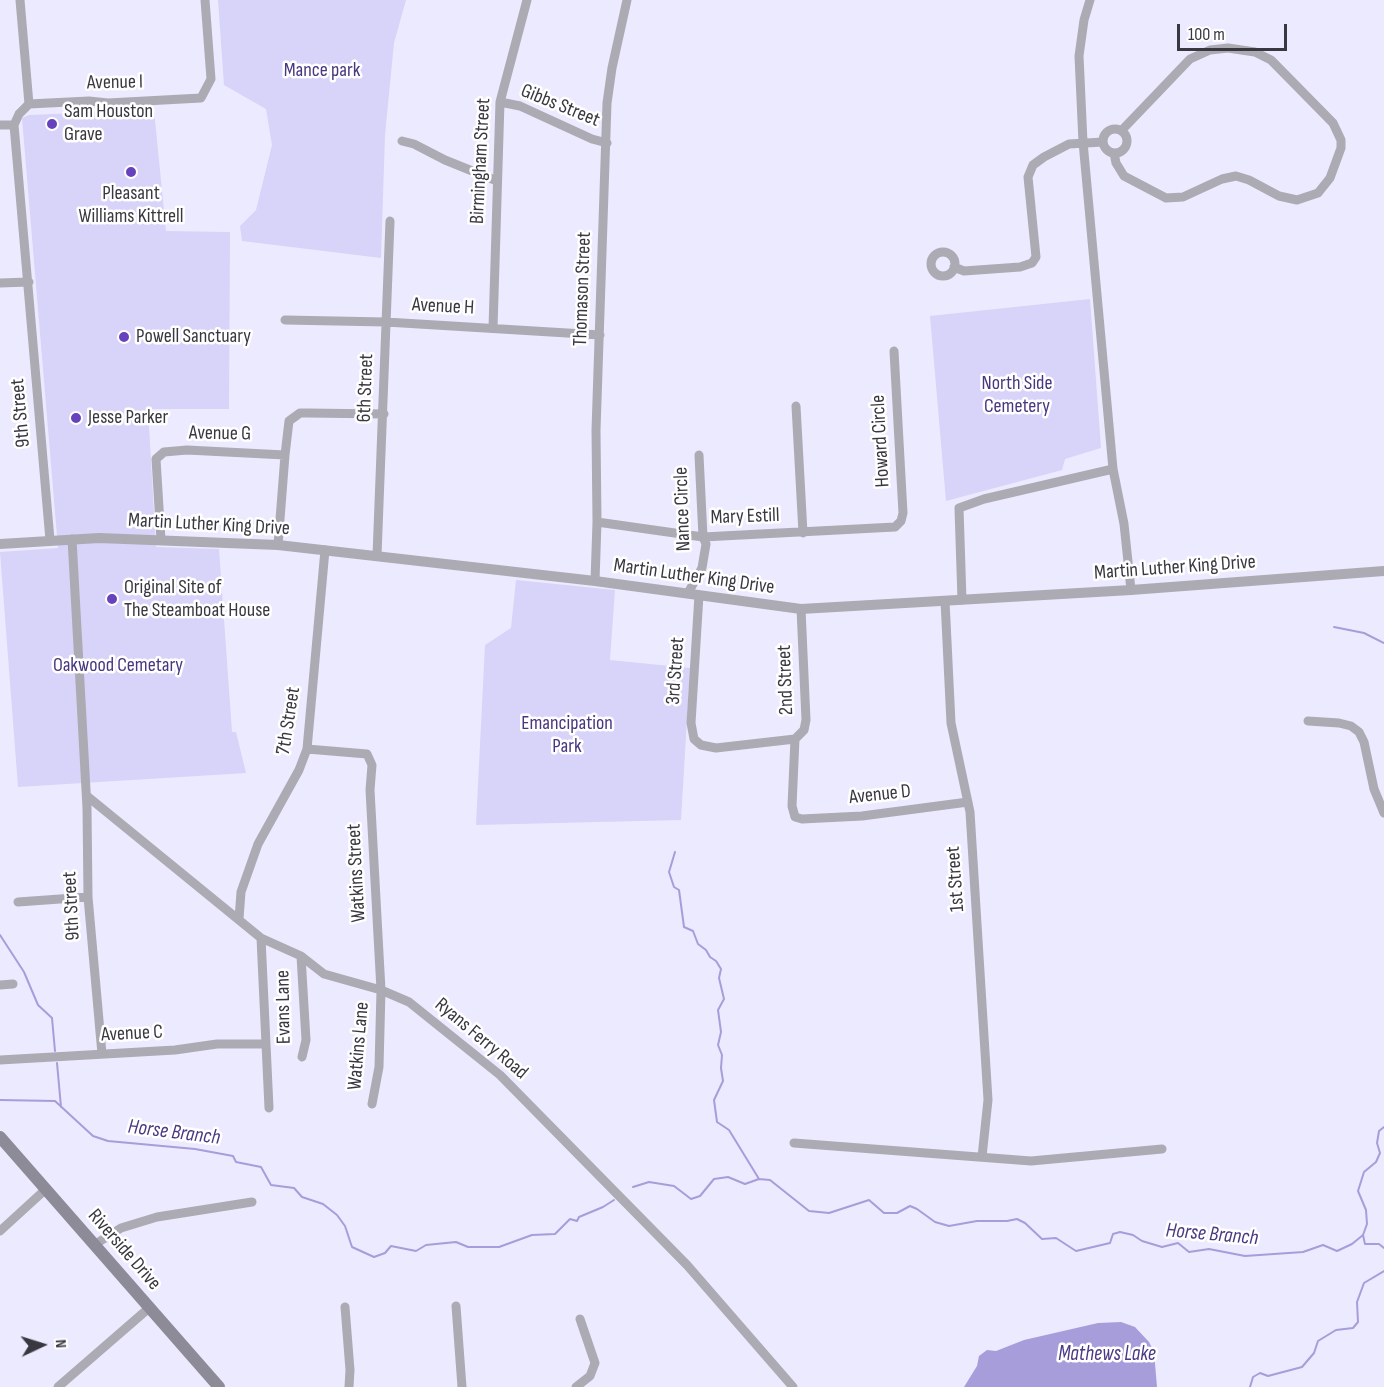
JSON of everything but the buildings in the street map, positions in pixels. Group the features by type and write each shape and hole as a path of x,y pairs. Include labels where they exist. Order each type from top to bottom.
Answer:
{"main road":[{"name":"Riverside Drive","path":"0,1137 219,1387"}],"street":[{"path":"0,126 14,125 19,114 29,104 20,0"},
{"name":"Avenue I","path":"29,104 201,98 211,79 204,0"},
{"name":"Birmingham Street","path":"493,328 500,102 527,0"},
{"name":"Thomason Street","path":"595,581 596,430 607,103 627,0"},
{"path":"1090,0 1084,20 1079,56 1083,142 1113,469 1124,524 1131,590"},
{"path":"1114,153 1116,163 1124,177 1166,198 1183,197 1222,179 1236,176 1249,180 1279,196 1297,200 1318,193 1330,178 1341,148 1341,140 1333,123 1271,60 1256,52 1228,48 1210,50 1190,59 1122,130"},
{"name":"Gibbs Street","path":"500,102 520,106 592,139 607,143"},
{"name":"9th Street","path":"14,125 50,540"},
{"path":"1110,129 1122,130 1127,137 1126,145 1122,151 1114,153 1107,149 1103,142 1104,135 1110,129"},
{"path":"402,141 497,181"},
{"path":"954,267 964,271 1020,267 1032,263 1036,258 1028,177 1033,165 1069,144 1103,142"},
{"name":"6th Street","path":"377,555 390,221"},
{"path":"0,283 29,282"},
{"name":"Avenue H","path":"285,320 386,322 600,335"},
{"name":"Howard Circle","path":"894,351 903,513 901,521 895,527"},
{"path":"796,406 803,533"},
{"path":"278,545 287,427 292,417 307,413 384,414"},
{"name":"Avenue G","path":"160,540 156,459 164,452 187,450 285,455"},
{"name":"Nance Circle","path":"688,593 702,568 706,544 699,455"},
{"path":"962,600 959,508 984,499 1113,469"},
{"name":"Mary Estill","path":"597,522 704,537 895,527"},
{"name":"9th Street","path":"72,539 87,796 88,897 102,1054"},
{"name":"Martin Luther King Drive","path":"0,544 72,539 278,545 595,581 801,609 1131,590 1384,571"},
{"name":"7th Street","path":"239,920 241,892 258,844 299,770 307,748 325,550"},
{"name":"3rd Street","path":"699,595 691,723 694,739 701,745 716,748 795,739"},
{"name":"1st Street","path":"945,601 951,723 968,802 988,1100 982,1157"},
{"name":"2nd Street","path":"795,817 792,806 795,739 804,730 806,720 801,609"},
{"path":"1308,722 1339,723 1351,726 1359,732 1364,742 1374,789 1384,813"},
{"name":"Watkins Street","path":"307,748 368,754 372,765 370,790 381,990"},
{"name":"Ryans Ferry Road","path":"87,796 261,938 301,956 324,974 381,990 409,1002 500,1075 687,1265 793,1387"},
{"name":"Avenue D","path":"795,817 802,819 862,816 968,802"},
{"path":"18,902 88,897"},
{"path":"261,938 269,1108"},
{"name":"Evans Lane","path":"301,956 306,1040 302,1057"},
{"path":"0,985 13,984"},
{"name":"Watkins Lane","path":"372,1104 378,1067 381,990"},
{"name":"Avenue C","path":"0,1060 175,1050 217,1044 266,1044"},
{"path":"794,1143 1031,1161 1162,1149"},
{"path":"0,1230 46,1189"},
{"path":"94,1245 121,1228 157,1217 252,1202"},
{"path":"456,1306 462,1387"},
{"path":"345,1307 351,1370 349,1387"},
{"path":"58,1387 149,1308"},
{"path":"576,1387 590,1376 596,1363 580,1319"}],"green space":[{"name":"Mance park","path":"218,0 406,0 394,43 385,135 381,258 242,241 240,226 256,210 272,145 266,109 224,85"},
{"name":"Oakwood Cemetary","path":"154,110 166,231 230,232 229,409 148,409 156,547 219,549 232,732 236,732 246,773 18,787 0,552 58,548 22,118 29,115"},
{"name":"North Side Cemetery","path":"1090,299 1101,448 1065,459 1062,470 946,501 930,316"},
{"name":"Emancipation Park","path":"516,580 615,590 610,660 690,668 681,820 476,825 485,645 511,628"}],"water":[{"name":"Mathews Lake","path":"1121,1322 1135,1327 1149,1342 1154,1352 1157,1387 964,1387 977,1366 979,1356 987,1350 996,1351 1024,1340 1098,1323"}],"waterway":[{"path":"1334,627 1364,633 1384,643"},
{"path":"675,852 669,872 674,887 679,890 684,927 693,931 698,944 706,950 721,969 719,978 724,999 718,1010 721,1032 718,1045 722,1055 723,1081 714,1100 717,1122 729,1130 759,1179"},
{"path":"0,935 24,972 38,1005 52,1018 55,1051"},
{"path":"57,1063 61,1107"},
{"name":"Horse Branch","path":"0,1100 55,1101 93,1136 108,1141 195,1149 233,1156 236,1162 261,1167 271,1185 294,1188 302,1197 323,1204 337,1215 345,1226 352,1247 374,1257 385,1253 391,1246 416,1251 426,1245 456,1242 468,1247 499,1247 532,1235 555,1234 570,1219 577,1221 579,1217 614,1200"},
{"name":"Horse Branch","path":"633,1187 649,1182 674,1186 691,1199 700,1196 714,1179 728,1177 745,1184 759,1179 770,1180 809,1211 829,1213 869,1200 884,1213 897,1213 910,1206 935,1222 949,1226 977,1221 1017,1219 1025,1223 1042,1239 1056,1238 1076,1251 1110,1243 1113,1234 1120,1232 1162,1247 1178,1243 1189,1252 1209,1249 1245,1256 1303,1252 1323,1245 1337,1251 1352,1244 1363,1235 1367,1224 1366,1210 1358,1191 1364,1172 1376,1162 1380,1153 1377,1143 1379,1131 1384,1127"},
{"path":"1363,1235 1365,1244 1379,1244 1384,1248"},
{"path":"1250,1387 1253,1377 1260,1373 1268,1376 1302,1367 1314,1353 1318,1341 1336,1330 1353,1328 1358,1322 1357,1302 1364,1283 1384,1271"}],"place":[{"name":"Sam Houston Grave","path":"52,124"},
{"name":"Pleasant Williams Kittrell","path":"131,172"},
{"name":"Powell Sanctuary","path":"124,337"},
{"name":"Jesse Parker","path":"76,418"},
{"name":"Original Site of The Steamboat House","path":"112,599"}]}
